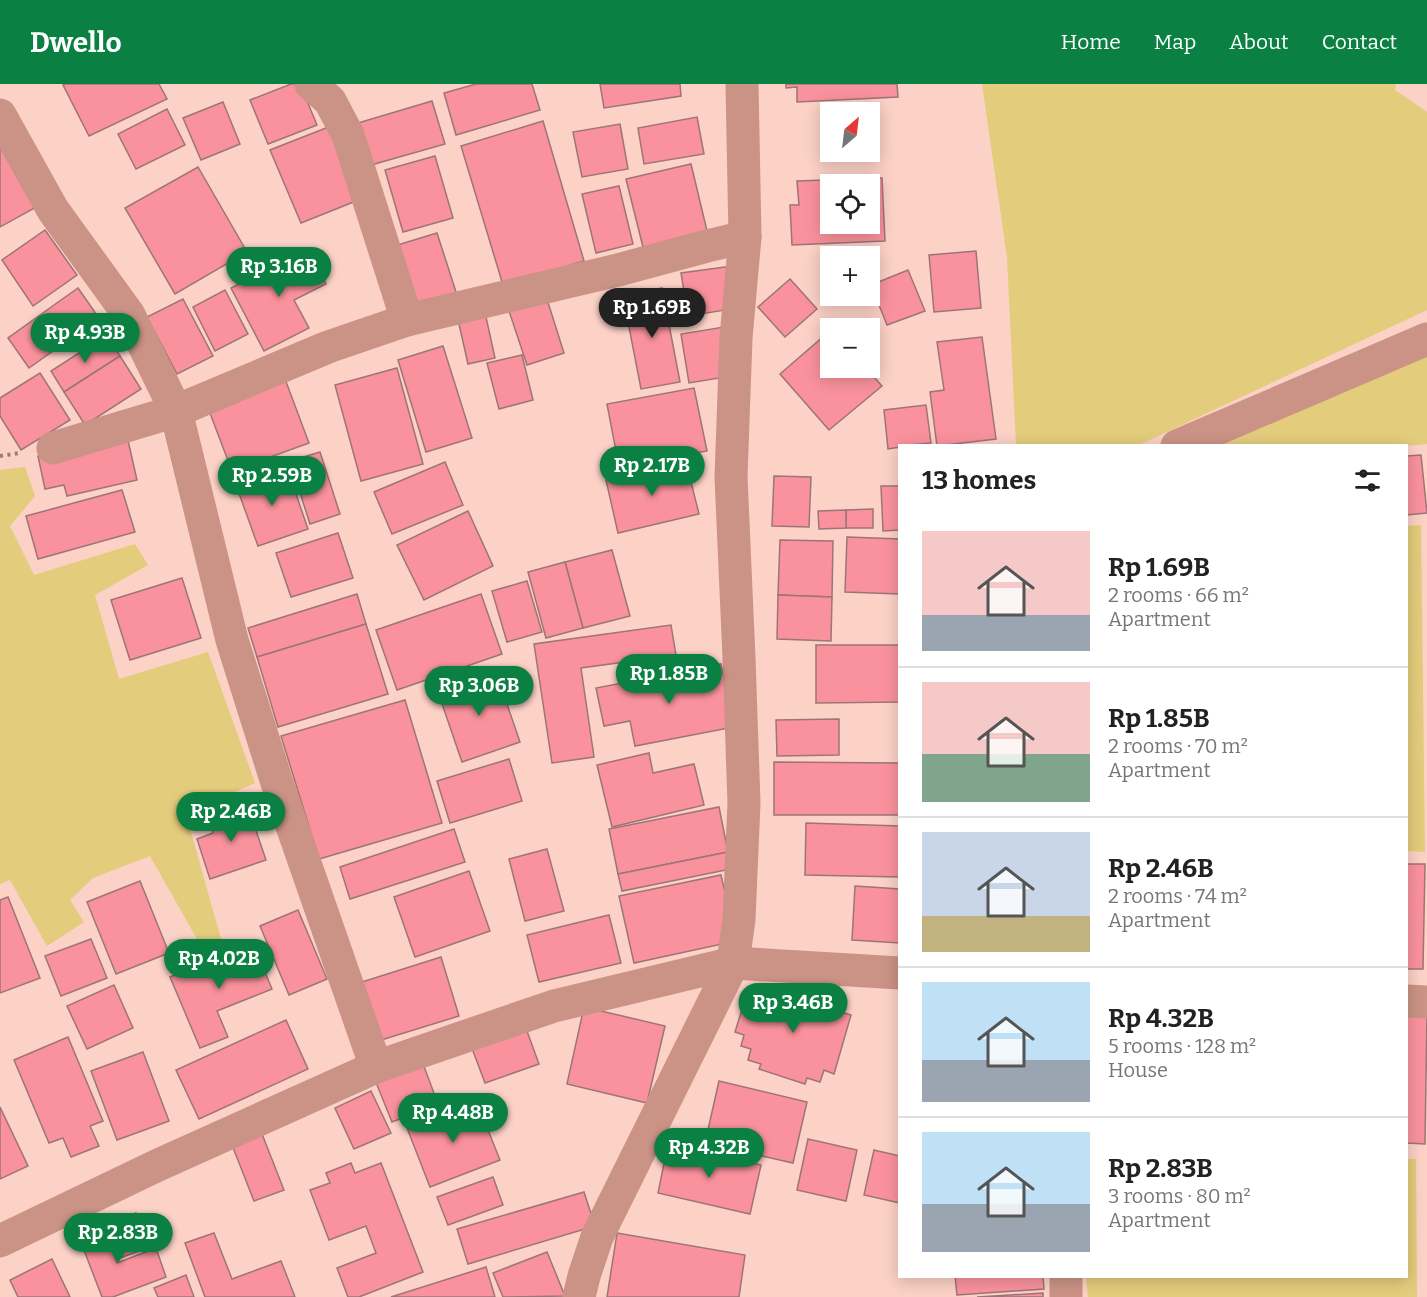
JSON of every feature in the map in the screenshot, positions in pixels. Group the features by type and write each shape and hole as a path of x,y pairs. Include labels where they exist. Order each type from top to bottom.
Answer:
{"street":[{"path":"311,84 330,101 348,135 406,320"},
{"path":"579,1297 597,1237 733,963 740,919 744,803 731,477 736,338 746,237 742,84"},
{"path":"0,115 53,210 129,315 176,411 236,651 278,786 376,1067"},
{"path":"52,448 176,411 328,347 406,320 746,237"},
{"path":"1182,444 1427,339"},
{"path":"0,1241 156,1166 376,1067 554,1006 733,963 898,973"},
{"path":"1408,1001 1427,1002"},
{"path":"1066,1278 1066,1297"}],"shaded area":[{"path":"982,84 1396,84 1395,90 1427,112 1427,310 1141,444 1016,444 1007,257"},
{"path":"1427,349 1427,444 1408,446 1408,444 1213,444"},
{"path":"25,467 35,496 10,526 34,575 135,544 148,565 95,595 119,679 208,652 255,783 186,814 221,939 197,939 150,856 93,878 70,900 84,922 47,946 10,880 0,884 0,470"},
{"path":"1421,525 1425,852 1408,851 1408,526"},
{"path":"1408,1159 1416,1159 1417,1297 1088,1297 1086,1278 1408,1278"}],"building":[{"path":"159,84 167,99 89,136 63,85"},
{"path":"291,84 300,84 317,125 268,144 250,100"},
{"path":"476,84 532,84 540,110 456,135 444,93"},
{"path":"600,84 680,84 681,96 604,108"},
{"path":"786,84 897,84 898,97 797,102 797,87 786,88"},
{"path":"432,101 445,144 371,165 358,123"},
{"path":"223,102 240,144 201,160 183,118"},
{"path":"167,109 185,145 136,169 118,134"},
{"path":"697,117 704,154 644,164 638,128"},
{"path":"543,121 584,261 503,285 461,146"},
{"path":"620,124 628,169 582,177 573,132"},
{"path":"331,126 361,199 301,223 270,150"},
{"path":"0,146 40,205 0,227"},
{"path":"435,156 453,218 403,232 385,170"},
{"path":"691,164 708,235 644,251 626,179"},
{"path":"198,167 247,252 175,294 125,208"},
{"path":"880,178 882,178 885,241 792,245 790,205 799,205 797,181 820,180 820,234 880,234"},
{"path":"619,186 633,244 596,253 582,194"},
{"path":"45,230 77,275 33,306 2,260"},
{"path":"437,233 457,295 410,309 391,247"},
{"path":"309,248 326,284 294,300 309,328 264,351 231,288"},
{"path":"976,251 981,308 934,312 929,255"},
{"path":"732,266 738,308 688,316 681,273"},
{"path":"908,270 925,311 887,325 879,306 880,281"},
{"path":"790,279 817,309 785,337 758,307"},
{"path":"78,288 99,318 29,368 8,338"},
{"path":"662,288 680,382 641,389 623,296"},
{"path":"225,290 248,334 215,351 193,307"},
{"path":"545,293 564,353 527,365 507,305"},
{"path":"183,299 213,356 177,374 147,317"},
{"path":"484,308 495,358 468,364 457,315"},
{"path":"724,327 732,376 689,383 681,334"},
{"path":"107,335 120,356 64,392 51,371"},
{"path":"982,337 996,439 937,444 930,392 944,390 937,342"},
{"path":"820,339 820,378 875,378 882,386 829,430 780,374"},
{"path":"443,346 472,438 426,452 398,360"},
{"path":"522,355 533,400 499,409 487,363"},
{"path":"120,356 141,389 85,425 64,392"},
{"path":"397,368 423,464 361,481 335,385"},
{"path":"40,373 70,420 21,450 0,416 0,398"},
{"path":"285,379 309,443 232,471 208,408"},
{"path":"694,388 707,451 619,467 607,404"},
{"path":"926,405 931,443 898,444 898,447 888,449 884,410"},
{"path":"127,436 137,480 67,496 64,485 45,489 38,456"},
{"path":"320,452 340,514 310,524 290,461"},
{"path":"1421,455 1427,513 1408,515 1408,456"},
{"path":"445,462 463,505 392,534 374,492"},
{"path":"686,462 699,514 618,533 606,480"},
{"path":"287,468 308,529 258,546 236,485"},
{"path":"774,476 811,477 809,527 772,526"},
{"path":"881,486 898,486 898,530 883,531"},
{"path":"122,490 135,532 38,559 26,516"},
{"path":"873,509 873,528 846,528 846,510"},
{"path":"846,510 846,528 819,529 818,511"},
{"path":"468,511 493,566 424,600 397,545"},
{"path":"338,533 353,578 291,597 276,553"},
{"path":"847,537 898,539 898,594 845,592"},
{"path":"780,540 833,541 832,597 778,595"},
{"path":"612,550 630,616 583,628 565,562"},
{"path":"565,562 583,628 546,638 528,572"},
{"path":"182,578 201,638 130,660 111,600"},
{"path":"527,581 542,632 507,642 492,591"},
{"path":"357,594 366,624 257,657 248,628"},
{"path":"481,594 502,654 397,690 376,630"},
{"path":"778,595 832,597 831,641 777,639"},
{"path":"366,624 388,694 278,727 257,657"},
{"path":"671,625 676,655 581,668 594,757 552,763 534,644"},
{"path":"816,645 898,645 898,702 816,703"},
{"path":"721,664 734,727 635,746 630,721 604,726 596,688"},
{"path":"496,672 520,742 462,762 438,692"},
{"path":"405,700 442,823 319,859 281,736"},
{"path":"839,719 839,755 777,756 776,720"},
{"path":"649,753 653,773 694,764 704,805 612,827 597,765"},
{"path":"509,759 522,801 450,823 437,781"},
{"path":"774,762 898,763 898,815 774,815"},
{"path":"247,804 266,860 210,879 197,839 213,833 208,817"},
{"path":"719,807 728,852 618,874 609,829"},
{"path":"806,823 898,826 898,877 805,875"},
{"path":"454,829 465,862 350,899 340,867"},
{"path":"547,849 564,911 525,921 509,859"},
{"path":"728,852 731,869 622,891 618,874"},
{"path":"1408,864 1425,864 1423,969 1408,969"},
{"path":"469,871 490,931 415,957 394,897"},
{"path":"721,875 736,941 634,963 619,896"},
{"path":"140,881 169,953 116,974 87,902"},
{"path":"855,886 898,889 898,943 852,940"},
{"path":"8,897 40,978 0,993 0,900"},
{"path":"298,910 327,979 289,995 260,926"},
{"path":"609,915 621,963 539,982 527,935"},
{"path":"91,939 107,978 61,996 45,956"},
{"path":"253,943 272,989 217,1011 228,1037 200,1048 170,977"},
{"path":"441,957 459,1016 381,1040 362,982"},
{"path":"114,985 133,1028 87,1049 67,1006"},
{"path":"759,987 792,997 794,987 825,996 821,1006 851,1015 834,1074 824,1070 820,1082 807,1078 805,1084 759,1069 761,1064 748,1060 751,1049 741,1046 744,1035 735,1032 744,1003 753,1005"},
{"path":"584,1007 665,1026 647,1103 567,1084"},
{"path":"1408,1012 1427,1012 1425,1144 1408,1143"},
{"path":"286,1020 308,1069 199,1119 176,1070"},
{"path":"524,1023 539,1064 485,1083 470,1043"},
{"path":"68,1037 103,1121 90,1126 99,1146 71,1157 63,1138 49,1143 14,1060"},
{"path":"143,1052 169,1121 117,1140 91,1071"},
{"path":"422,1061 438,1104 392,1122 375,1080"},
{"path":"719,1081 807,1102 793,1163 705,1143"},
{"path":"371,1091 391,1133 354,1149 335,1108"},
{"path":"476,1100 500,1160 430,1187 407,1128"},
{"path":"0,1107 28,1166 0,1179"},
{"path":"262,1134 284,1190 254,1201 232,1145"},
{"path":"808,1139 857,1150 846,1201 797,1190"},
{"path":"668,1144 761,1165 750,1214 658,1193"},
{"path":"874,1150 898,1156 898,1203 864,1195"},
{"path":"351,1163 355,1173 381,1163 423,1272 359,1297 348,1297 337,1268 376,1253 366,1226 329,1240 310,1190 330,1183 326,1173"},
{"path":"493,1177 503,1205 448,1225 437,1197"},
{"path":"584,1192 595,1226 468,1264 457,1229"},
{"path":"136,1213 150,1247 120,1258 107,1224"},
{"path":"102,1222 117,1263 156,1248 166,1277 113,1297 102,1297 77,1232"},
{"path":"214,1233 232,1279 281,1261 295,1297 205,1297 185,1243"},
{"path":"617,1233 745,1255 739,1297 607,1297"},
{"path":"547,1252 565,1296 503,1297 493,1273"},
{"path":"52,1259 70,1297 18,1297 10,1280"},
{"path":"486,1267 495,1297 391,1297"},
{"path":"186,1275 194,1297 158,1297 154,1288"},
{"path":"955,1278 1043,1278 1044,1289 957,1295"},
{"path":"1043,1293 1043,1297 977,1297"}]}
